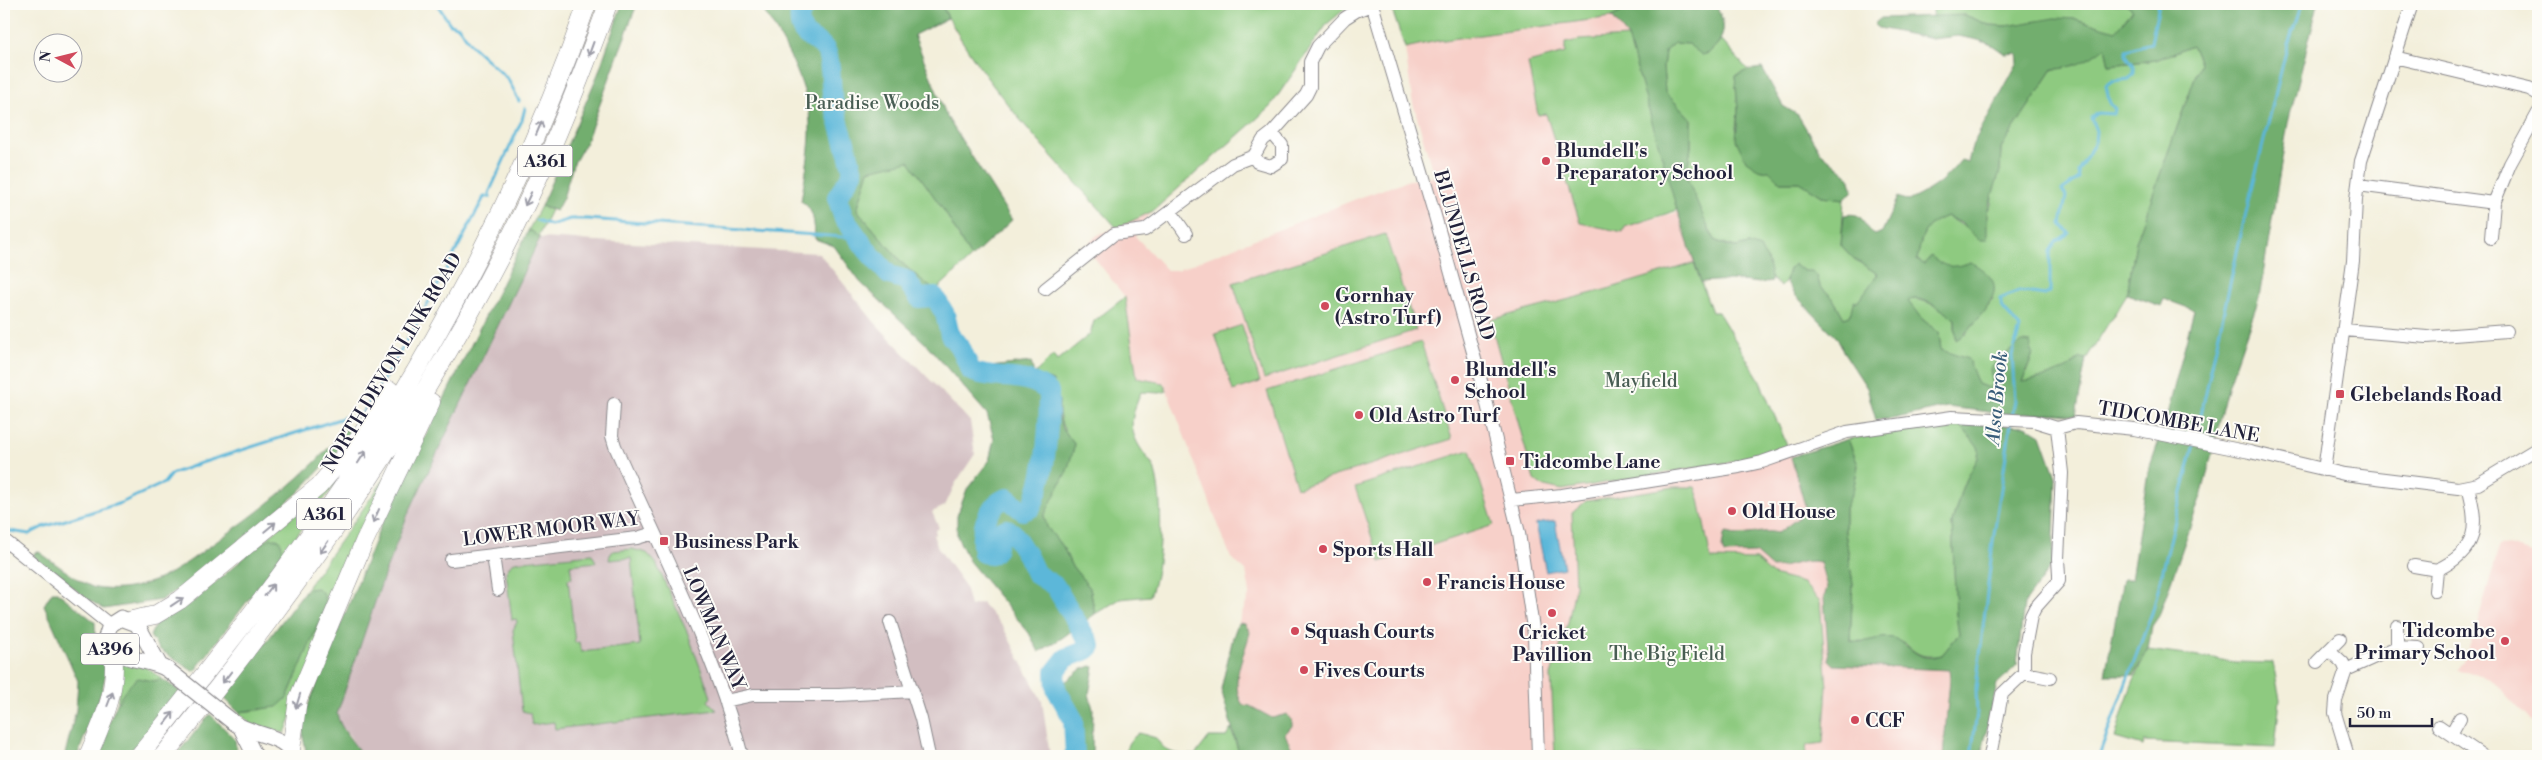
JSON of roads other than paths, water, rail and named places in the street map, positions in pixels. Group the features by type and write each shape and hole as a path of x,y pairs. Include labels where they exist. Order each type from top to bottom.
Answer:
{"highway":[{"name":"NORTH DEVON LINK ROAD","path":"139,756 234,637 344,486 420,364 481,252 530,148 567,61 587,4"},
{"name":"A361","path":"163,756 249,649 357,498 430,384 515,227 543,166 608,4"},
{"path":"132,620 155,615 180,600 319,486 360,437 481,252"},
{"path":"292,754 294,715 301,692 364,542 398,466 440,384 470,313"},
{"path":"88,756 113,692 113,651"}],"main road":[{"name":"A396","path":"164,667 113,651 105,640 110,625 121,618 132,620 137,624 164,667 238,726 272,739"},
{"name":"A396","path":"238,726 256,756"},
{"path":"256,756 262,744 272,739 283,741 292,754"}],"street":[{"path":"1272,133 1282,145 1282,160 1277,164 1264,165 1257,162 1254,156 1256,148 1306,96 1310,87 1310,62 1318,46 1345,18 1372,4"},
{"name":"BLUNDELLS ROAD","path":"1372,4 1441,235 1484,388 1511,500 1531,605 1538,756"},
{"path":"2324,470 2356,235 2361,161 2412,4"},
{"path":"2394,57 2529,89 2538,94"},
{"path":"2491,238 2494,203 2510,164 2538,113"},
{"path":"1045,289 1114,234 1145,230 1233,164 1254,156"},
{"path":"2358,185 2494,203"},
{"path":"1171,212 1186,234"},
{"path":"2344,330 2427,337 2508,331"},
{"name":"LOWMAN WAY","path":"614,404 612,436 615,446 725,701 742,756"},
{"name":"TIDCOMBE LANE","path":"1511,500 1562,495 1762,462 1815,443 1868,428 1952,416 2034,421 2057,428 2076,423 2175,436 2324,470 2430,485 2468,487 2496,475 2538,448"},
{"path":"1990,756 2002,694 2024,672 2024,653 2031,616 2035,608 2058,581 2062,473 2057,428"},
{"path":"2414,566 2437,570 2454,559 2472,537 2475,520 2468,487"},
{"name":"LOWER MOOR WAY","path":"451,560 637,538 654,533"},
{"path":"4,540 110,625"},
{"path":"492,555 498,590"},
{"path":"2435,590 2437,570"},
{"path":"890,622 913,691 929,756"},
{"path":"2397,626 2397,647"},
{"path":"2317,662 2340,638"},
{"path":"2346,670 2397,647 2419,648"},
{"path":"2329,650 2344,663 2346,670 2336,700 2335,716 2348,756"},
{"path":"2024,672 2050,678"},
{"path":"725,701 753,695 839,695 913,691"},
{"path":"2451,734 2460,718"},
{"path":"2438,726 2483,756"}],"water":[{"path":"1555,521 1564,568 1546,572 1536,524"}],"waterway":[{"path":"437,4 450,24 459,27 472,46 508,79 519,101"},
{"path":"810,4 800,12 800,22 805,34 824,47 827,53 830,64 833,99 853,173 837,197 844,218 867,250 889,275 906,280 919,298 935,297 945,314 950,335 962,350 971,371 991,376 1031,381 1049,392 1043,467 1031,508 1023,511 1007,498 1000,502 989,513 983,529 982,545 983,553 991,555 996,550 1000,532 1006,529 1013,533 1036,574 1055,586 1091,646 1087,650 1066,658 1055,672 1056,689 1073,719 1075,756"},
{"name":"Alsa Brook","path":"2012,416 2015,401 2012,355 2020,328 2003,308 2000,299 2019,291 2045,295 2050,292 2050,251 2056,242 2069,233 2061,224 2066,196 2062,190 2079,178 2078,172 2095,142 2096,131 2091,118 2098,113 2114,114 2115,109 2109,101 2106,85 2112,81 2129,79 2134,73 2134,66 2126,55 2126,50 2151,43 2159,4"},
{"path":"2196,437 2243,225 2287,47 2302,4"},
{"path":"359,418 393,364 455,254 484,197 490,197 489,193 522,120 525,108"},
{"path":"536,220 551,225 570,219 587,219 858,238"},
{"path":"4,530 29,534 43,527 121,503 164,483 171,474 346,417"},
{"name":"Alsa Brook","path":"1971,756 1977,713 1976,689 1993,541 2011,423"},
{"path":"2099,756 2153,610 2194,444"}],"place":[{"name":"Blundell's Preparatory School","path":"1546,161"},
{"name":"Gornhay (Astro Turf)","path":"1325,306"},
{"name":"Blundell's School","path":"1455,380"},
{"name":"Glebelands Road","path":"2340,394"},
{"name":"Old Astro Turf","path":"1359,415"},
{"name":"Tidcombe Lane","path":"1510,461"},
{"name":"Old House","path":"1732,511"},
{"name":"Business Park","path":"664,541"},
{"name":"Sports Hall","path":"1323,549"},
{"name":"Francis House","path":"1427,582"},
{"name":"Cricket Pavillion","path":"1552,613"},
{"name":"Squash Courts","path":"1295,631"},
{"name":"Tidcombe Primary School","path":"2505,641"},
{"name":"Fives Courts","path":"1304,670"},
{"name":"CCF","path":"1855,720"}],"park label":[{"name":"Paradise Woods","path":"872,102"},
{"name":"Mayfield","path":"1641,380"},
{"name":"The Big Field","path":"1667,653"}]}
